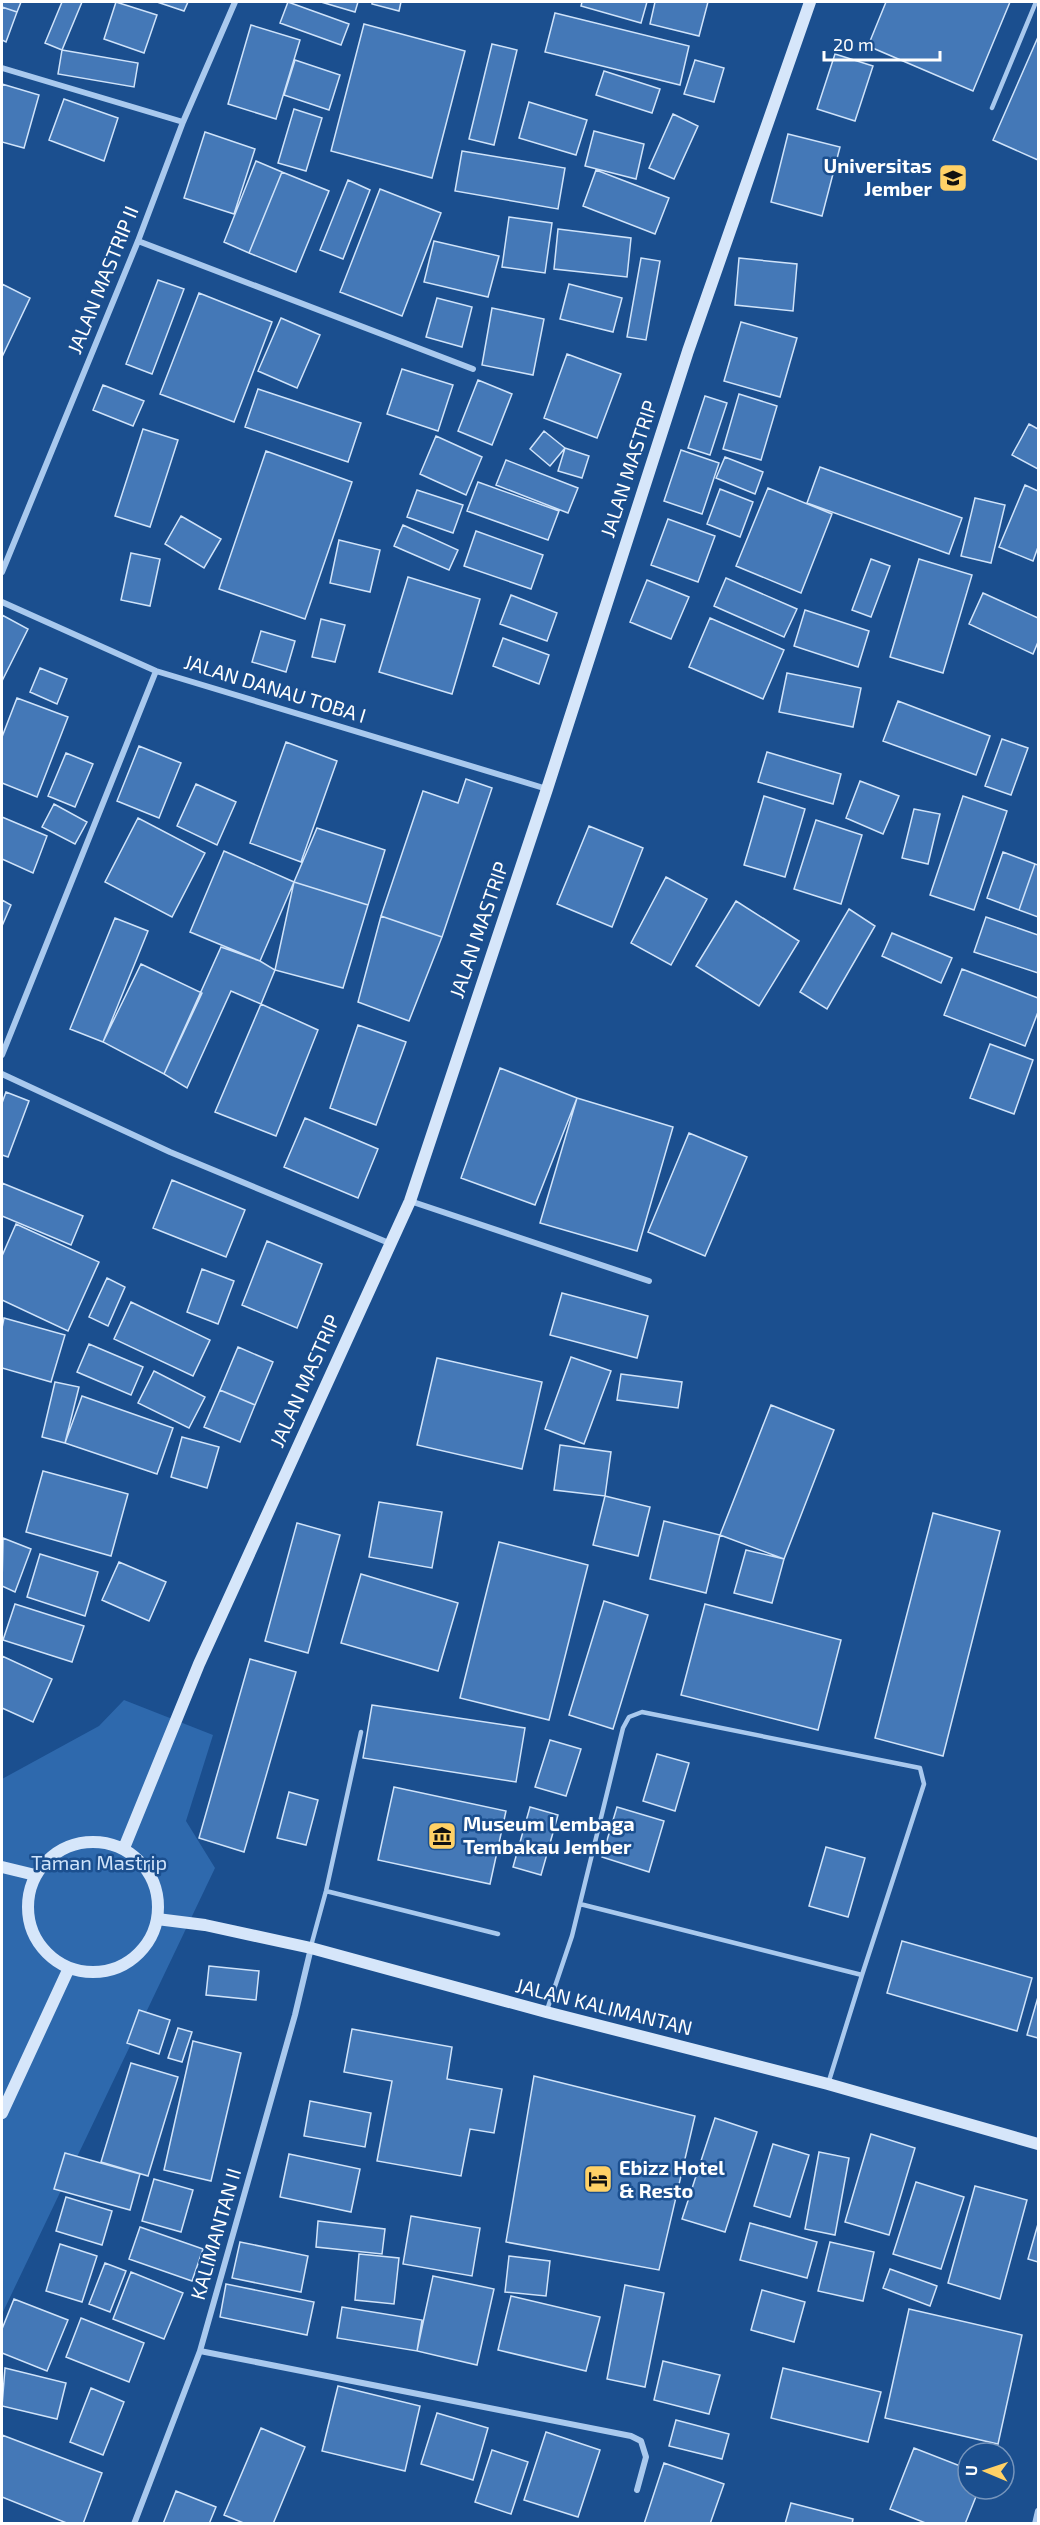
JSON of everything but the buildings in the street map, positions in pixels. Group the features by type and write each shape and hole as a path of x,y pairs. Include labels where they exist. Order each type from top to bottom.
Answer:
{"main road":[{"name":"JALAN MASTRIP","path":"124,1848 199,1664 410,1201 547,789 688,351 810,2"},
{"path":"99,1841 124,1848 145,1867 157,1891 157,1919 149,1941 134,1958 114,1969 91,1972 69,1968 50,1956 36,1939 29,1918 28,1896 35,1875 51,1855 74,1843 99,1841"},
{"path":"2,1867 35,1875"},
{"name":"JALAN KALIMANTAN","path":"157,1919 206,1925 311,1947 546,2012 828,2084 1038,2144"},
{"path":"2,2113 69,1968"}],"street":[{"name":"JALAN MASTRIP II","path":"2,572 138,241 183,122 235,2"},
{"path":"2,68 183,122"},
{"path":"138,241 473,369"},
{"name":"JALAN DANAU TOBA I","path":"2,602 156,671 547,789"},
{"path":"2,1055 156,671"},
{"path":"2,1074 170,1152 389,1243"},
{"path":"410,1201 649,1281"},
{"name":"KALIMANTAN II","path":"134,2523 200,2351 295,2015 311,1947"},
{"path":"200,2351 632,2436 641,2441 646,2455 637,2490"},
{"path":"1035,2523 1038,2511"}],"lane":[{"path":"992,108 1036,2"},
{"path":"546,2012 580,1904 623,1728 633,1714 648,1712 920,1768 924,1784 828,2084"},
{"path":"311,1947 326,1892 361,1732"},
{"path":"326,1892 498,1934"},
{"path":"580,1904 862,1975"}],"green space":[{"name":"Taman Mastrip","path":"124,1700 213,1735 186,1821 215,1868 2,2314 2,1779 99,1726"}],"place":[{"name":"Universitas Jember","path":"953,178"},
{"name":"Museum Lembaga Tembakau Jember","path":"442,1836"},
{"name":"Ebizz Hotel & Resto","path":"598,2179"}]}
